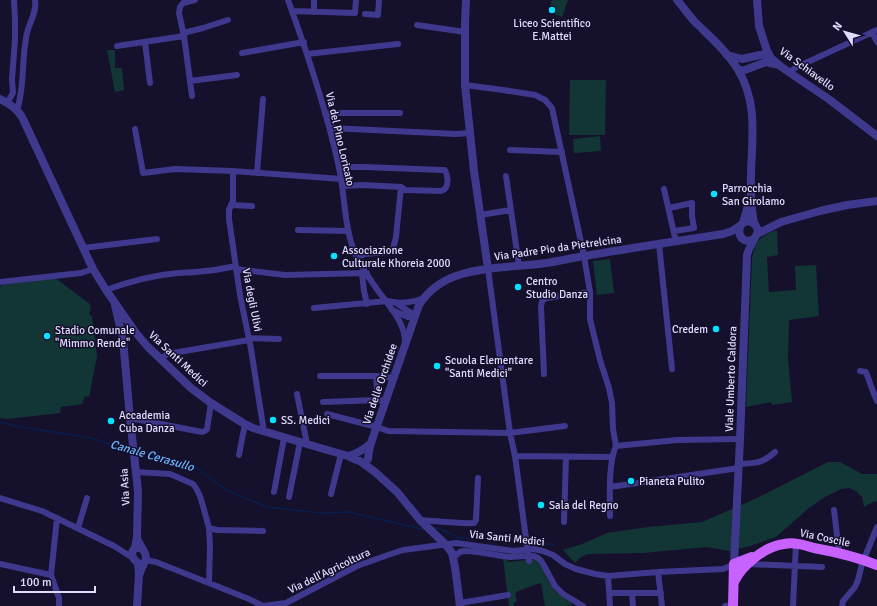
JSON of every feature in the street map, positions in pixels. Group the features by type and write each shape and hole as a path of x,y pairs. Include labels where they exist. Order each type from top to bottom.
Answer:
{"main road":[{"name":"Via Coscile","path":"734,582 741,570 758,554 781,544 796,544 839,552 877,565"},
{"path":"730,606 734,582 734,559 758,554"}],"street":[{"path":"14,0 15,40 12,93 16,97 18,106"},
{"path":"18,106 27,33 34,15 36,4 35,0"},
{"path":"192,96 179,13 180,7 183,3 195,0"},
{"name":"Via del Pino Loricato","path":"288,0 304,42 330,128 339,167 348,231 355,252 364,274 386,301 398,320 404,332 405,345"},
{"path":"314,0 314,12"},
{"path":"292,11 355,13 356,0"},
{"path":"365,14 378,15 379,0"},
{"path":"466,0 464,85 480,215 529,561"},
{"path":"677,0 727,55 746,85 751,103 753,113 750,192 746,213 739,232 742,238 748,240 781,222"},
{"name":"Via Schiavello","path":"757,0 759,26 769,58 830,100 877,136"},
{"path":"117,46 183,35 228,20"},
{"path":"417,25 465,32"},
{"path":"789,72 875,31 877,42"},
{"path":"760,55 763,41"},
{"path":"145,42 150,83"},
{"path":"242,53 304,42"},
{"path":"307,54 398,44"},
{"path":"727,55 742,59 760,55 769,58"},
{"path":"736,68 742,71 752,68 769,58"},
{"path":"736,68 742,59"},
{"path":"746,85 747,75 752,68"},
{"path":"190,81 237,75"},
{"path":"464,85 535,95 545,100 552,108 584,256 590,292 590,319 612,403 613,429 616,446 612,454 610,516"},
{"path":"4,101 12,93"},
{"path":"257,173 263,99"},
{"name":"Via Santi Medici","path":"4,101 18,106 93,268 106,290 136,333 160,360 211,404 245,424 264,432 364,460"},
{"path":"326,114 400,113"},
{"path":"330,128 456,134 470,133"},
{"path":"135,129 142,173 175,169 233,171 341,179"},
{"path":"510,150 562,152"},
{"path":"339,167 445,170 447,186 444,190 440,191 405,190 401,186 342,186"},
{"name":"Via degli Ulivi","path":"233,171 233,201 229,210 229,219 240,295 249,339 264,432"},
{"path":"506,176 519,266"},
{"path":"358,257 365,254 388,252 393,249 396,237 401,186"},
{"path":"664,188 676,242"},
{"path":"750,192 757,228 756,236"},
{"path":"741,225 748,222 755,224 781,222 846,204 877,201"},
{"path":"669,208 692,203 694,228 674,231"},
{"path":"231,205 252,206"},
{"path":"480,215 511,210"},
{"name":"Via Padre Pio da Pietrelcina","path":"414,317 419,305 432,289 446,280 463,274 488,269 547,263 723,234 732,231 741,225"},
{"path":"298,230 348,231"},
{"name":"Via Padre Pio da Pietrelcina","path":"723,234 742,238"},
{"name":"Viale Umberto Caldora","path":"734,559 747,255 756,236"},
{"name":"Viale Umberto Caldora","path":"742,238 747,255"},
{"path":"84,248 157,240"},
{"path":"659,244 672,368"},
{"path":"0,282 81,273 93,268"},
{"path":"106,290 127,282 177,273 236,268 285,275 364,274 364,291 367,304"},
{"path":"544,374 542,301 546,298 590,292"},
{"path":"314,308 386,301 407,303 424,298"},
{"name":"Via Asia","path":"114,301 123,340 138,492 137,537 139,544 139,555"},
{"path":"396,303 411,313 414,317"},
{"path":"392,310 408,317 414,317"},
{"name":"Via delle Orchidee","path":"364,460 369,451 377,427 382,400 394,378 414,317"},
{"path":"119,325 124,320 128,320"},
{"name":"Via Asia","path":"123,340 124,328 128,320"},
{"path":"123,340 126,334 130,332 136,333"},
{"path":"160,360 167,354 249,339 279,339"},
{"path":"860,370 866,372 877,401"},
{"path":"320,376 376,376 394,378"},
{"path":"324,402 382,400 376,376"},
{"path":"289,497 304,443 297,394"},
{"path":"130,418 202,432 207,429 211,404"},
{"path":"327,414 388,431 510,433 565,426"},
{"path":"239,455 245,424"},
{"path":"274,492 284,438"},
{"path":"616,446 677,440 740,438"},
{"path":"331,494 347,455 363,450 371,443"},
{"path":"610,487 760,462 774,452"},
{"path":"515,456 612,457"},
{"path":"564,522 566,457"},
{"path":"364,460 397,492 420,520 446,545 452,553 456,567 460,604 508,595"},
{"path":"136,472 170,474 193,484 196,488 200,496 209,528 209,583"},
{"path":"420,520 474,523 476,520 478,478"},
{"path":"0,498 42,511 114,546 139,555 137,606"},
{"path":"78,528 87,498"},
{"path":"834,510 839,552"},
{"path":"57,518 51,575 60,598 59,606"},
{"path":"843,603 855,587 862,564 877,527"},
{"path":"209,528 217,530 263,531"},
{"name":"Via Santi Medici","path":"446,545 456,543 513,551 533,549 553,555 565,564 576,569 608,576 722,569 728,567 734,559"},
{"path":"793,606 796,544"},
{"name":"Via dell'Agricoltura","path":"139,555 249,599 262,606 286,603 357,566 388,554 403,550 446,545"},
{"path":"453,558 458,553 464,551 511,557 535,556 541,560 555,586 563,594 583,606"},
{"path":"0,564 51,575"},
{"path":"748,564 822,568"},
{"path":"658,572 662,606"},
{"path":"608,576 610,606"},
{"path":"610,593 661,593"},
{"path":"632,594 633,606"},
{"path":"293,600 296,606"}],"green space":[{"path":"552,0 568,0 562,17 548,12"},
{"path":"107,50 115,50 115,68 122,68 124,90 115,92"},
{"path":"570,80 606,80 605,135 569,135"},
{"path":"600,136 601,151 574,153 573,139"},
{"path":"777,230 778,255 767,257 769,292 796,290 795,266 816,265 819,316 789,320 788,359 792,402 772,405 771,402 746,407 752,258 757,243 766,235"},
{"path":"610,259 614,293 597,295 593,261"},
{"name":"Stadio Comunale \"Mimmo Rende\"","path":"55,278 90,304 89,314 92,316 97,356 89,397 85,396 82,404 61,407 60,413 6,419 0,418 0,287 2,285"},
{"path":"828,462 840,462 862,474 877,474 877,502 875,501 864,507 862,497 856,491 849,488 841,489 825,497 809,508 776,537 730,551 707,547 643,553 588,554 581,557 575,563 563,550 582,544 607,533 648,527 702,522 755,499"},
{"path":"504,558 509,562 535,559 554,589 561,596 572,603 572,605 545,606 541,583 516,592 517,602 514,602 514,606 509,606"}],"waterway":[{"name":"Canale Cerasullo","path":"0,422 91,438 131,450"},
{"name":"Canale Cerasullo","path":"137,451 194,466 226,490 267,507 321,513 349,512 425,529"},
{"name":"Canale Cerasullo","path":"433,528 438,528 459,538 514,539 524,541"},
{"name":"Canale Cerasullo","path":"528,541 554,545"}],"place":[{"name":"Liceo Scientifico E.Mattei","path":"552,10"},
{"name":"Parrocchia San Girolamo","path":"714,194"},
{"name":"Associazione Culturale Khoreia 2000","path":"334,256"},
{"name":"Centro Studio Danza","path":"518,287"},
{"name":"Credem","path":"716,329"},
{"name":"Stadio Comunale \"Mimmo Rende\"","path":"47,336"},
{"name":"Scuola Elementare \"Santi Medici\"","path":"437,366"},
{"name":"SS. Medici","path":"273,420"},
{"name":"Accademia Cuba Danza","path":"111,421"},
{"name":"Pianeta Pulito","path":"631,481"},
{"name":"Sala del Regno","path":"541,505"}]}
